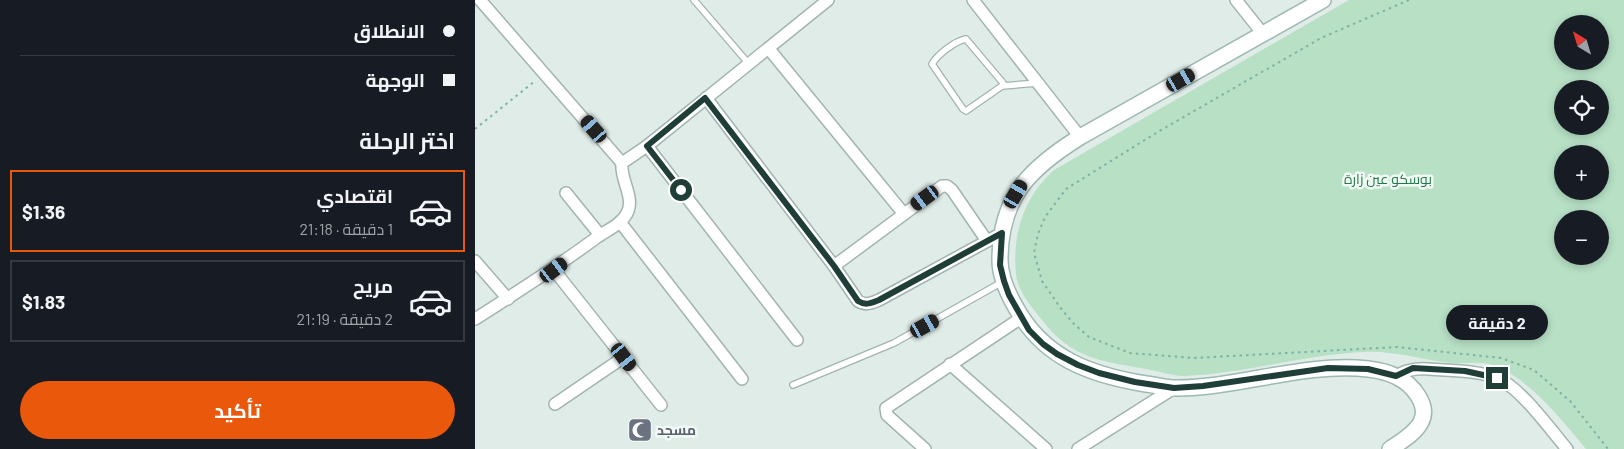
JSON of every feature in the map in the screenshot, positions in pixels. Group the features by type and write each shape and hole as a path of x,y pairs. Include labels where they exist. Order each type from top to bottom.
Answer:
{"main road":[{"path":"1323,0 1080,137 1055,153 1021,184 1010,204 1002,233 1000,265 1009,295 1021,318 1029,330 1043,344 1078,365 1116,378 1174,388 1203,386 1328,368 1368,369 1396,376 1412,388 1417,395 1421,402 1423,417 1414,432 1390,449"}],"street":[{"path":"475,319 554,270 620,222 629,208 629,201 621,175 622,163 480,0"},
{"path":"622,163 647,146 829,0"},
{"path":"973,0 1080,137"},
{"path":"1236,0 1263,34"},
{"path":"769,48 904,214"},
{"path":"705,98 834,266 858,301 863,304 871,304 1002,233"},
{"path":"647,146 797,340"},
{"path":"834,266 943,186 947,186 952,190 987,241"},
{"path":"565,193 600,235"},
{"path":"620,222 742,379"},
{"path":"475,261 508,299"},
{"path":"554,270 661,404"},
{"path":"925,449 887,415 886,408 1021,318"},
{"path":"555,404 624,357"},
{"path":"950,364 1046,449"},
{"path":"1396,376 1413,368 1465,371 1497,378 1518,392 1567,449"},
{"path":"1078,449 1174,388"}],"lane":[{"path":"694,0 749,64"},
{"path":"1002,86 1001,80 966,39 960,40 932,64 966,111 1002,86 1038,83"},
{"path":"793,385 895,343 1004,281"}],"path":[{"path":"1409,0 1321,38 1156,133 1066,189 1045,217 1038,234 1034,253 1042,281 1068,317 1089,337 1130,353 1194,358 1397,347 1501,358 1534,370 1571,402 1608,449"},
{"path":"475,129 545,73"}],"green space":[{"name":"بوسكو عين زارة","path":"1349,0 1624,0 1624,449 1586,449 1555,412 1530,388 1503,369 1484,363 1440,362 1396,354 1363,352 1318,357 1206,375 1184,376 1101,360 1076,351 1053,333 1022,293 1017,281 1015,259 1018,231 1028,204 1054,170"}],"place":[{"name":"مسجد","path":"640,430"}],"route":[{"path":"681,190 647,146 705,98 834,266 858,301 863,304 871,304 879,300 1002,233 1000,265 1004,281 1009,295 1029,330 1043,344 1057,354 1078,365 1116,378 1174,388 1203,386 1328,368 1368,369 1396,376 1413,368 1465,371 1497,378"}]}
